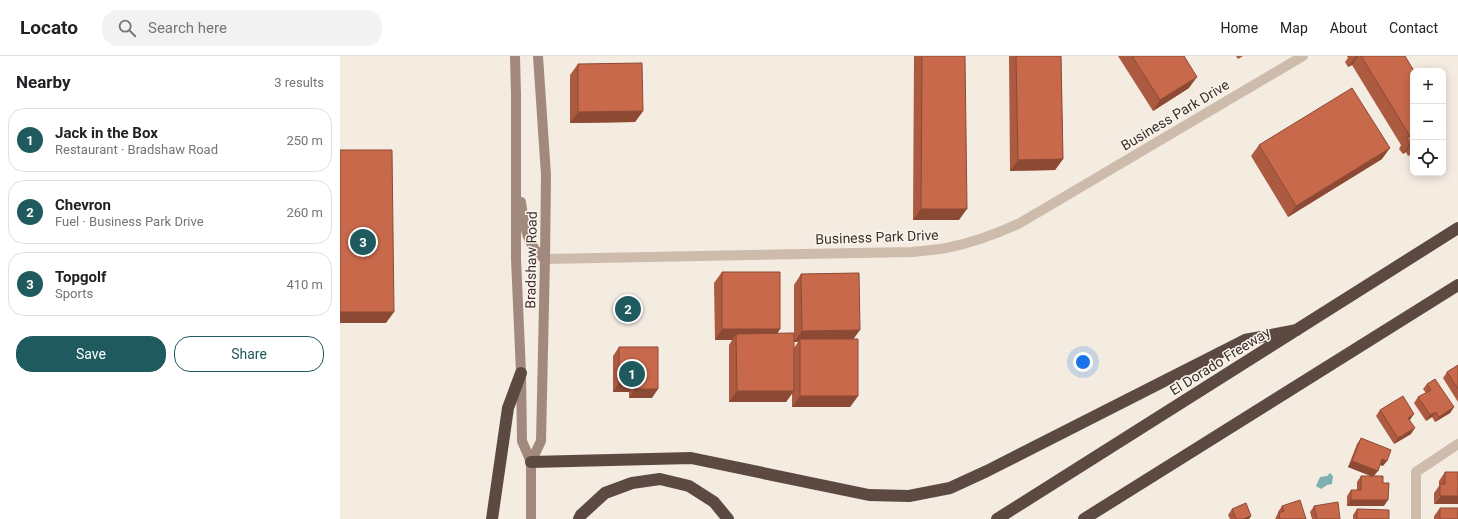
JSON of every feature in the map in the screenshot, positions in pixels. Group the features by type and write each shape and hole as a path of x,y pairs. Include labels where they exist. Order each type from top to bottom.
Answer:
{"highway":[{"name":"El Dorado Freeway","path":"997,519 1458,228"},
{"path":"1084,519 1458,285"},
{"path":"531,462 691,458 869,495 910,496 950,488 987,471 1245,340 1297,330"},
{"path":"492,519 508,408 521,373"},
{"path":"579,519 581,515 604,493 632,482 660,479 689,486 714,502 728,519"},
{"path":"1094,519 1148,480"}],"main road":[{"name":"Bradshaw Road","path":"515,56 516,259 521,373 522,441 531,462 532,519"},
{"name":"Bradshaw Road","path":"531,462 541,441 546,259 546,175 538,56"},
{"path":"516,165 525,230 538,254 546,259"}],"street":[{"name":"Business Park Drive","path":"546,259 912,252 945,248 971,242 996,234 1020,223 1303,56"},
{"path":"1416,519 1416,472 1458,444"}],"water":[{"path":"1330,473 1333,476 1332,484 1321,489 1316,486 1320,477 1327,476"}],"building":[{"path":"922,56 965,56 967,209 921,209"},
{"path":"1016,56 1061,56 1063,159 1018,160"},
{"path":"1132,56 1184,56 1197,77 1160,100"},
{"path":"1361,56 1405,56 1412,68 1410,68 1410,136"},
{"path":"642,63 643,111 578,112 578,64"},
{"path":"1352,88 1390,148 1296,206 1259,145"},
{"path":"1410,136 1410,143 1406,138"},
{"path":"340,150 392,150 394,312 340,312"},
{"path":"722,272 780,272 780,329 722,329"},
{"path":"859,273 860,330 802,331 801,274"},
{"path":"794,333 794,391 737,391 736,334"},
{"path":"800,339 858,339 858,396 800,396"},
{"path":"619,347 658,347 658,389 635,389 635,383 619,383"},
{"path":"1458,365 1458,389 1447,372"},
{"path":"1435,379 1454,407 1439,417 1436,412 1430,415 1418,397 1431,390 1427,384"},
{"path":"1403,396 1414,414 1408,418 1415,428 1398,438 1380,410"},
{"path":"1361,438 1391,450 1387,461 1382,459 1378,471 1352,461"},
{"path":"1445,472 1458,472 1458,496 1440,496 1440,484 1445,484"},
{"path":"1361,476 1383,476 1383,483 1389,483 1388,500 1351,500 1351,490 1361,490"},
{"path":"1300,500 1306,519 1280,519 1279,513 1284,511 1282,506"},
{"path":"1338,502 1340,519 1317,519 1314,506"},
{"path":"1246,503 1251,516 1243,519 1236,519 1232,509"},
{"path":"1440,508 1458,508 1458,519 1440,519"},
{"path":"1357,509 1389,510 1389,519 1357,519"}],"place":[{"name":"Topgolf","path":"363,242"},
{"name":"Chevron","path":"628,309"},
{"name":"Jack in the Box","path":"632,374"}]}
